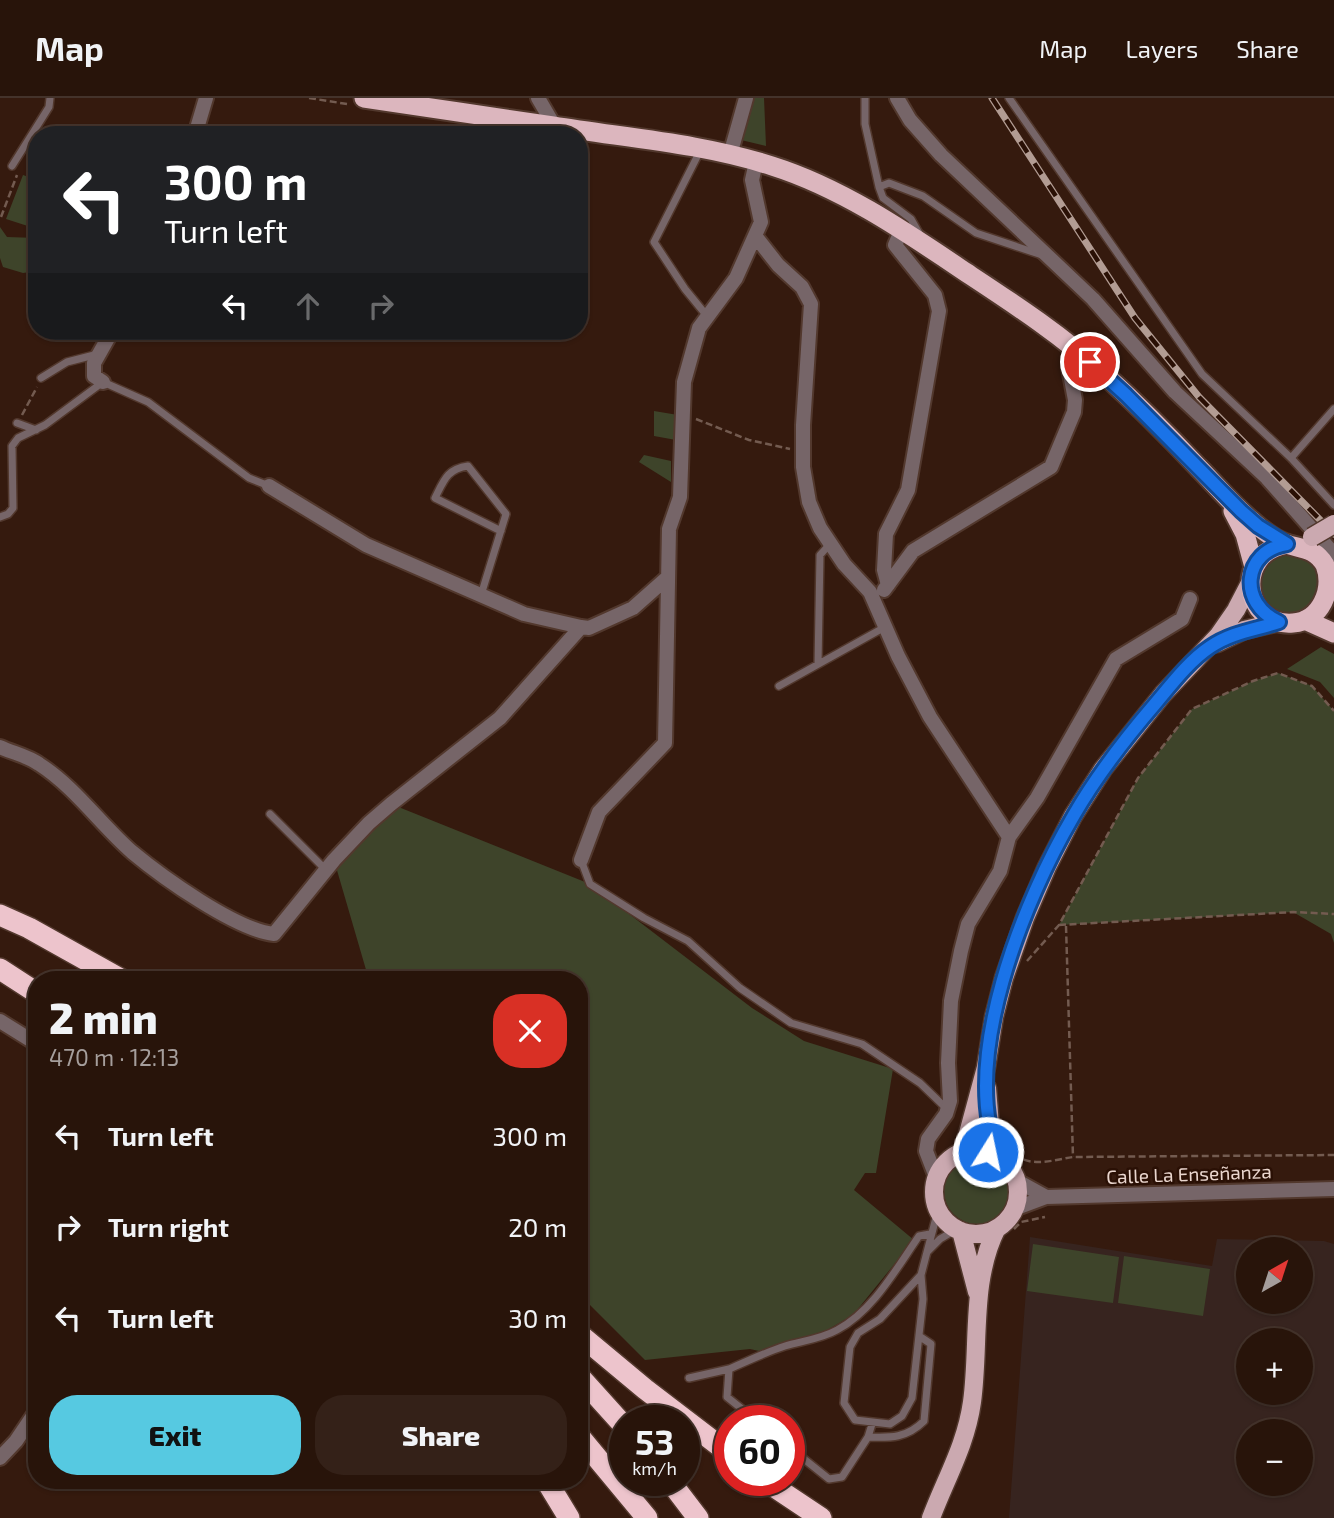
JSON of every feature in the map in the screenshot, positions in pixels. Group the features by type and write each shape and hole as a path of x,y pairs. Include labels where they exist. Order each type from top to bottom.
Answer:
{"highway":[{"path":"364,98 541,126"},
{"path":"588,133 702,148 796,174 846,199 925,245 1078,352 1126,395 1252,521 1300,542 1318,556 1332,582 1321,608 1305,620 1292,623 1279,622 1258,607 1245,534 1221,492"},
{"path":"1252,575 1267,551 1300,542"},
{"path":"1305,620 1334,633"},
{"path":"0,917 88,971"},
{"path":"0,917 29,928 106,971"},
{"path":"0,967 28,982"},
{"path":"0,967 28,987"},
{"path":"588,1342 714,1442"},
{"path":"588,1386 609,1409"},
{"path":"588,1447 647,1518"},
{"path":"551,1489 569,1518"},
{"path":"681,1496 698,1518"},
{"path":"788,1496 821,1518"}],"main road":[{"path":"1300,542 1334,524"},
{"path":"963,1152 986,1068 994,1017 1013,953 1035,893 1061,839 1091,788 1121,745 1227,624 1252,575"},
{"path":"1208,648 1244,630 1279,622"},
{"path":"931,1518 957,1459 972,1403 977,1356 978,1295 988,1245 997,1228 1014,1209 1018,1195 1017,1181 1007,1163 1007,1155 990,1137 986,1068"},
{"path":"997,1228 980,1233 959,1230 946,1221 938,1210 934,1194 936,1177 947,1161 963,1152 981,1150 1007,1155"},
{"path":"959,1230 978,1295"},
{"path":"916,1518 940,1495"}],"street":[{"path":"198,126 206,98"},
{"path":"538,98 562,126"},
{"path":"730,155 746,98"},
{"path":"897,98 910,120 941,155 1093,299 1175,392 1267,478 1334,554"},
{"path":"581,860 599,812 665,743 669,529 680,497 684,382 699,328 736,278 761,222 752,180 756,162"},
{"path":"888,585 884,570 886,534 908,490 939,311 935,295 895,245 901,231"},
{"path":"756,237 778,265 802,287 811,304 803,412 803,452 809,502 820,528 844,564 870,592 898,656 930,717 1009,837"},
{"path":"103,382 94,376 94,363 107,340"},
{"path":"875,602 913,551 1051,467 1074,412 1075,400 1069,368 1078,352"},
{"path":"269,486 366,545 524,614 581,627 589,628 633,608 668,577"},
{"path":"936,1177 926,1151 928,1139 950,1101 948,1063 951,1001 968,924 1000,871 1009,837 1037,798 1115,659 1182,620 1190,599"},
{"path":"0,747 38,763 75,792 132,851 214,910 262,933 274,934 326,870 391,804 500,718 581,627"},
{"path":"0,1021 28,1038"},
{"path":"1017,1181 1046,1197"},
{"name":"Calle La Enseñanza","path":"1014,1209 1046,1197 1334,1189"},
{"path":"0,1458 28,1423"}],"lane":[{"path":"37,126 49,107 50,98"},
{"path":"866,98 865,124 883,198 911,219 925,245"},
{"path":"1009,98 1202,374 1291,458 1334,505"},
{"path":"12,166 28,140"},
{"path":"702,148 654,242 685,289 707,316"},
{"path":"879,187 889,183 923,196 976,233 1051,258"},
{"path":"41,378 67,362 99,354"},
{"path":"0,517 13,508 12,446 18,438 36,430 103,382 148,402 249,478 269,486"},
{"path":"1291,458 1334,409"},
{"path":"17,423 36,430"},
{"path":"481,595 501,531 506,514 468,466 456,467 445,477 435,498 501,531"},
{"path":"818,664 820,555 830,543"},
{"path":"779,685 886,627"},
{"path":"270,814 326,870"},
{"path":"581,860 590,884 643,919 688,941 740,988 791,1023 862,1044 920,1083 947,1109"},
{"path":"921,1275 880,1319 858,1333 850,1347 844,1403 855,1420 890,1424 902,1416 912,1398 923,1298 921,1275 938,1210"},
{"path":"928,1252 940,1239 959,1230"},
{"path":"689,1378 729,1369 785,1346 826,1336 840,1329 859,1314 883,1287 919,1236 930,1234"},
{"path":"868,1437 898,1438 916,1430 924,1421 931,1344 919,1336"},
{"path":"729,1369 727,1397 737,1405"},
{"path":"894,1422 898,1438"},
{"path":"805,1460 829,1479 842,1477 868,1437 872,1424"}],"path":[{"path":"1,217 20,169 12,166"},
{"path":"17,423 32,400 41,378"},
{"path":"684,414 749,440 803,452"},
{"path":"1028,953 1023,966 1059,925 1138,778 1192,709 1253,681 1278,673 1312,686 1334,711"},
{"path":"1059,925 1293,912 1334,914"},
{"path":"1066,925 1073,1157"},
{"path":"1007,1155 1042,1163 1073,1157 1334,1155"}],"shaded area":[{"path":"1030,1237 1212,1266 1217,1239 1236,1239 1236,1314 1313,1314 1313,1241 1334,1244 1334,1518 1009,1518"}],"green space":[{"path":"748,98 764,98 766,146 741,140"},
{"path":"23,175 28,177 28,226 6,219"},
{"path":"0,227 7,237 28,238 28,272 3,267 0,258"},
{"path":"654,411 678,415 676,440 654,436"},
{"path":"644,455 671,461 671,482 639,462"},
{"path":"1284,554 1296,554 1315,567 1320,584 1318,596 1307,609 1296,614 1284,614 1265,601 1260,590 1260,578 1273,559"},
{"path":"1321,647 1334,654 1334,698 1320,682 1287,669"},
{"path":"1278,673 1312,686 1334,711 1334,943 1331,934 1293,912 1059,925 1138,778 1192,709 1253,681"},
{"path":"391,804 590,884 752,1008 804,1041 893,1069 876,1173 865,1173 854,1190 914,1240 853,1315 822,1333 759,1351 750,1349 645,1360 588,1303 588,971 366,971 334,860"},
{"path":"977,1158 1000,1168 1010,1191 1000,1214 977,1224 954,1214 944,1191 954,1168"},
{"path":"1033,1244 1119,1257 1113,1303 1027,1291"},
{"path":"1124,1256 1210,1269 1203,1316 1118,1303"}],"railway":[{"path":"992,98 1135,318 1199,397 1334,534"}],"route":[{"path":"988,1152 999,1157 990,1137 986,1068 994,1017 1025,918 1073,816 1121,745 1177,678 1208,648 1244,630 1279,622 1258,607 1250,583 1252,572 1262,555 1287,544 1258,526 1241,511 1090,362"}]}
